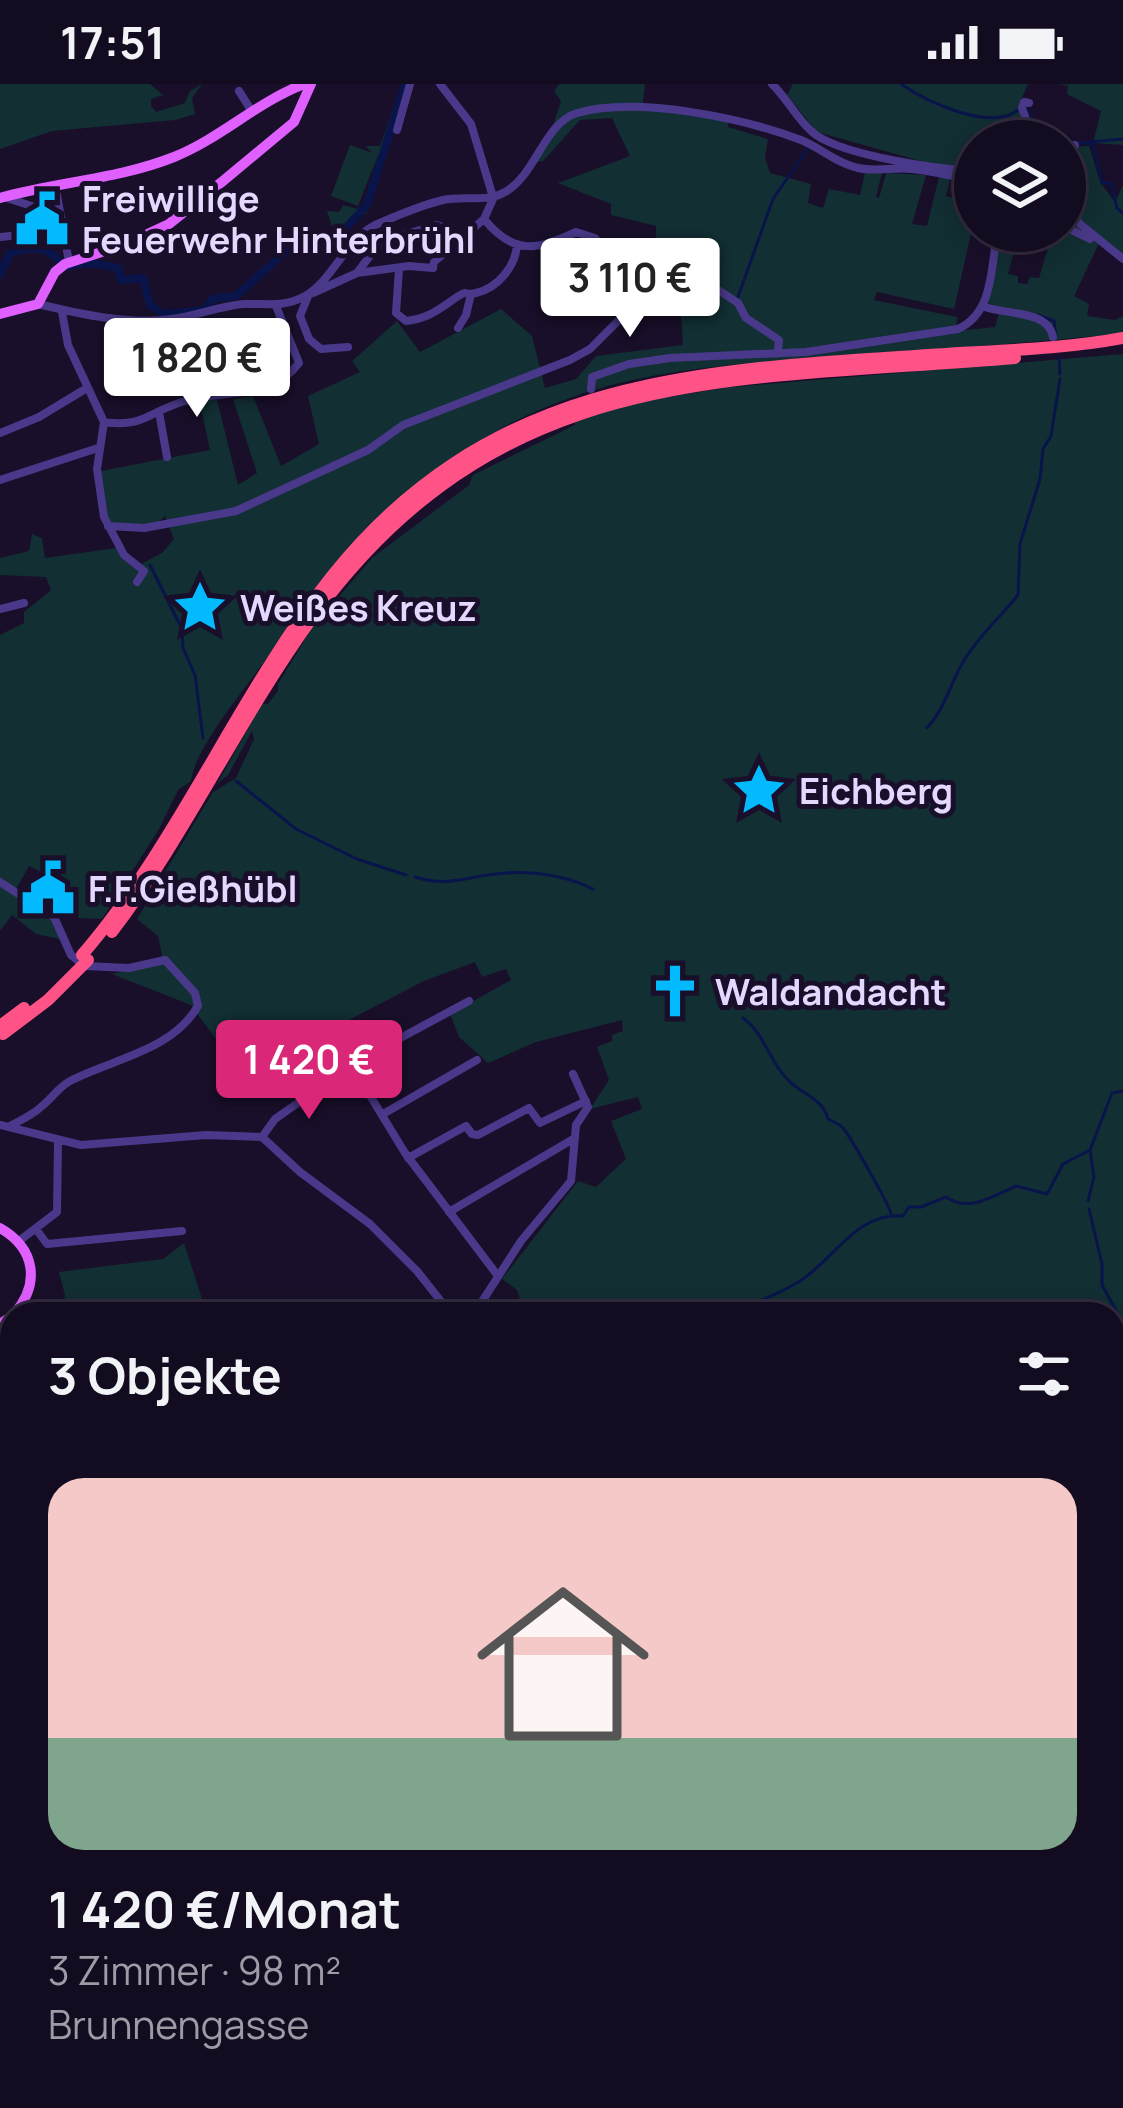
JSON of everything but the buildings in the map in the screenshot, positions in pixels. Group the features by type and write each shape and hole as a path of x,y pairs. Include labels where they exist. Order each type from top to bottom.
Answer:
{"highway":[{"path":"1,1032 85,957 273,660 333,575 388,516 461,459 531,420 646,383 726,372 1123,342"}],"main road":[{"path":"2,197 171,158 220,133 251,110 308,84"},
{"path":"0,314 38,304 65,264 169,224 297,119 308,84"},
{"path":"0,1228 19,1241 33,1276 23,1302"}],"street":[{"path":"397,130 410,84"},
{"path":"38,304 62,312 169,320 241,304 276,306 357,273 433,268 484,218 494,197 471,124 440,84"},
{"path":"772,84 817,135 954,172"},
{"path":"240,93 251,110"},
{"path":"1025,107 1028,120"},
{"path":"348,347 321,349 308,339 300,316 308,294 339,266 362,232 440,200 494,197 527,176 558,127 572,114 642,109 728,118 804,141 834,143"},
{"path":"804,141 855,167 954,174"},
{"path":"903,161 912,169"},
{"path":"57,195 65,264"},
{"path":"2,197 58,215"},
{"path":"484,218 496,233 517,244 544,247 576,232 595,238 616,264 656,265 697,276 738,303 746,318 779,345 795,351 958,328 972,322 985,307 994,252"},
{"path":"357,273 375,249 397,237 437,225 457,242"},
{"path":"1086,229 1123,259"},
{"path":"0,237 63,231"},
{"path":"1086,238 1097,244"},
{"path":"399,268 396,309 406,320 440,312 458,296 498,281 516,259 517,244"},
{"path":"108,526 144,528 236,511 368,450 403,425 545,371 590,349 655,284 656,265"},
{"path":"458,328 471,293"},
{"path":"104,422 129,426 192,399 247,395 286,376 298,363 276,306"},
{"path":"985,307 1042,319 1052,327 1053,337"},
{"path":"62,312 68,345 104,422 98,448 100,500 108,526 129,561 144,571 137,582"},
{"path":"591,389 592,377 629,364 779,345"},
{"path":"0,433 88,388"},
{"path":"159,412 167,457"},
{"path":"0,480 98,448"},
{"path":"0,610 25,603"},
{"path":"0,882 55,917 71,955 86,966 129,968 156,959 171,963 195,993 198,1006 155,1044 68,1082 38,1110 4,1126"},
{"path":"262,1137 275,1119 352,1066 469,1001"},
{"path":"383,1114 477,1060"},
{"path":"352,1066 408,1157 498,1277"},
{"path":"482,1302 521,1241 571,1181 576,1125 588,1107 573,1074"},
{"path":"408,1157 466,1126 478,1135 529,1108 540,1123 586,1101"},
{"path":"4,1126 58,1142 92,1145 206,1135 262,1137 370,1224 442,1302"},
{"path":"448,1212 575,1138"},
{"path":"19,1241 57,1212 58,1142"},
{"path":"36,1228 47,1244 182,1231"}],"green space":[{"path":"0,84 150,84 163,95 151,99 156,112 185,103 190,91 202,84 192,98 195,114 52,131 0,149"},
{"path":"402,84 407,84 407,90 366,214 357,212 335,236 327,211 339,212 343,205 357,209 364,203 378,155 358,206 331,196 350,145 373,153 365,146 380,146"},
{"path":"559,84 645,84 642,109 729,121 728,127 768,139 765,157 770,173 811,184 808,203 823,208 829,189 860,195 865,172 882,173 879,198 886,173 926,175 912,224 927,226 939,177 950,178 946,196 954,198 954,252 967,252 954,309 877,292 874,300 957,317 956,331 995,327 999,313 1049,322 997,311 988,303 996,252 1014,252 1008,274 1027,284 1030,277 1039,278 1047,252 1086,252 1086,230 1099,243 1074,296 1089,304 1087,316 1115,320 1123,316 1123,333 663,374 581,394 489,435 408,492 337,562 203,748 191,781 178,790 102,919 78,918 69,908 73,888 29,866 14,893 54,920 64,940 36,934 12,915 0,931 0,635 24,623 24,612 51,590 46,577 0,575 0,558 29,551 32,534 42,538 45,558 116,548 134,568 162,553 174,539 165,516 154,526 111,524 101,471 210,450 199,399 217,400 238,485 257,473 233,399 253,396 281,466 319,444 308,396 360,372 352,361 397,321 420,352 501,309 532,336 545,388 576,379 596,356 683,345 681,317 657,284 656,226 611,215 611,204 558,183 630,156 612,118 580,120 543,161 536,162 561,101 554,91"},
{"path":"793,84 1028,84 1020,102 1026,120 954,120 954,166 817,132 787,95"},
{"path":"1060,84 1123,84 1123,145 1093,143 1101,111 1067,94 1068,86"},
{"path":"1086,146 1100,182 1115,202 1123,185 1123,256 1086,227"},
{"path":"1123,354 1123,1302 521,1302 517,1290 502,1279 578,1181 596,1187 626,1159 611,1121 642,1109 638,1097 590,1109 609,1080 597,1047 623,1031 622,1020 536,1042 488,1063 459,1037 450,1014 511,980 506,969 482,977 475,962 424,981 341,1024 350,1040 313,1068 285,1045 239,1042 226,1053 191,1005 112,974 157,963 162,955 158,936 137,919 213,792 236,778 254,739 252,731 228,775 217,784 262,704 268,704 278,691 312,628 372,558 469,485 473,475 575,421 637,402 731,387"},
{"path":"184,1243 203,1302 64,1302 59,1272 163,1259"}],"waterway":[{"path":"0,274 10,253 40,249 64,267 91,263 118,268 121,280 143,278 150,305 163,314 205,310 212,299 236,296 294,244 332,243 367,205 405,84"},
{"path":"901,84 942,106 976,116 992,118 1018,110"},
{"path":"1028,110 1032,120"},
{"path":"1089,142 1123,139"},
{"path":"1086,143 1093,144 1102,183 1111,183 1117,208 1123,213"},
{"path":"738,297 773,199 808,148"},
{"path":"1038,315 1054,321 1056,336"},
{"path":"1059,359 1060,374"},
{"path":"927,728 969,653 1018,595 1020,544 1040,479 1043,449 1051,436 1060,379"},
{"path":"150,565 182,629 183,648 195,675 203,738"},
{"path":"236,781 296,829 357,859 406,875"},
{"path":"415,877 448,881 524,873 566,879 593,889"},
{"path":"743,1018 788,1080 844,1129 891,1214"},
{"path":"1088,1201 1094,1177 1090,1150 1112,1093 1123,1091"},
{"path":"755,1302 800,1281 873,1221 903,1216 909,1207 946,1197 963,1203 981,1201 1016,1186 1047,1194 1063,1164 1090,1150"},
{"path":"1089,1209 1102,1285 1111,1302"}],"place":[{"name":"Freiwillige Feuerwehr Hinterbrühl","path":"42,219"},
{"name":"Weißes Kreuz","path":"200,607"},
{"name":"Eichberg","path":"759,790"},
{"name":"F.F.Gießhübl","path":"48,888"},
{"name":"Waldandacht","path":"675,991"}]}
